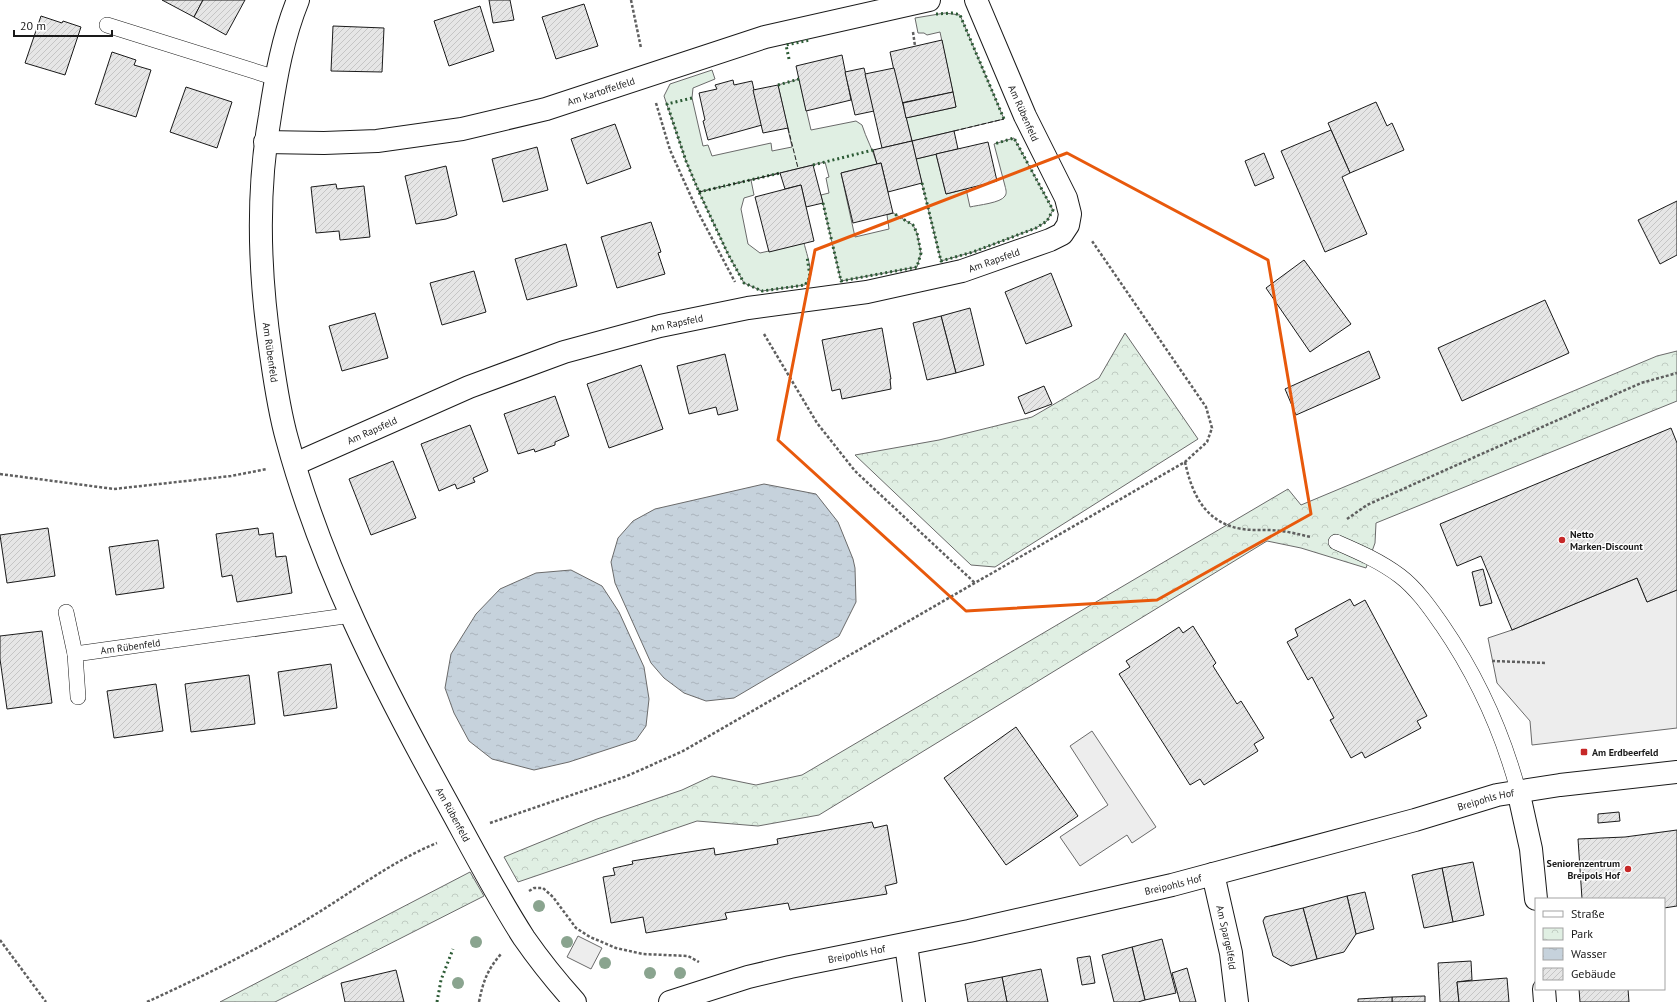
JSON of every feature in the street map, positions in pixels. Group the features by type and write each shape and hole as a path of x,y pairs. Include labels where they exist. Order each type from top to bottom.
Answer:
{"street":[{"name":"Am Rübenfeld","path":"298,0 288,26 276,78 265,142 259,226 262,280 274,376 281,414 295,464 331,567 391,700 464,833 523,936 556,980 575,1002"},
{"name":"Am Kartoffelfeld","path":"265,142 324,143 377,141 462,129 546,109 765,37 929,0"},
{"name":"Am Rübenfeld","path":"976,0 1024,116 1066,198 1070,214 1068,225"},
{"name":"Am Rapsfeld","path":"295,464 469,386 564,352 660,326 741,309 867,292 962,270 1050,240 1062,234 1068,225"},
{"name":"Breipohls Hof","path":"670,1002 748,977 790,967 906,945 1172,885 1415,820 1518,790 1677,772"},
{"path":"1518,790 1531,850 1536,898"},
{"name":"Am Spargelfeld","path":"1213,874 1231,953 1237,1002"},
{"path":"906,945 914,1002"},
{"path":"1544,990 1545,1002"}],"lane":[{"path":"107,25 276,78"},
{"path":"1336,542 1369,556 1401,577 1428,605 1464,659 1479,686 1498,727 1510,760 1518,790"},
{"path":"66,612 75,654 78,698"},
{"name":"Am Rübenfeld","path":"75,654 352,615"}],"path":[{"path":"147,1002 207,974 306,921 386,869 423,849 464,833 627,776 683,751 1185,462 1207,442 1212,428 1206,407 1089,236 1068,225"},
{"path":"1185,462 1189,479 1196,497 1206,511 1224,524 1242,529 1281,530 1336,542 1339,529 1344,521 1367,505 1641,383 1677,373"},
{"path":"0,474 114,489 231,476 295,464"},
{"path":"1464,659 1546,663"},
{"path":"504,904 534,888 543,888 553,897 576,928 590,938 616,948 643,954 688,956 697,960 702,967 709,989"},
{"path":"479,1002 482,986 490,967 504,951 523,936"},
{"path":"0,940 46,1002"}],"highlighted area":[{"path":"1067,153 1268,260 1311,514 1157,600 966,611 778,440 815,250"}],"green space":[{"path":"945,13 960,15 1004,119 912,141 906,118 956,107 940,32 927,35 924,33 918,33 915,18"},
{"path":"712,70 715,79 693,88 692,98 703,146 708,145 712,156 771,143 772,151 792,147 778,85 799,79 811,130 856,121 862,125 877,164 841,173 855,237 889,229 887,215 893,213 913,225 917,233 921,253 917,267 841,281 821,195 829,193 826,178 829,177 825,162 751,180 754,195 744,198 741,209 748,244 760,253 804,243 810,270 808,281 805,285 762,291 744,283 728,254 699,192 686,161 664,96 670,84"},
{"path":"1014,138 1053,210 1047,221 1036,228 973,252 941,261 916,159 936,154 946,194 966,189 970,207 989,203 1003,198 1006,193 994,144"},
{"path":"1125,333 1198,439 995,567 971,565 855,455 939,440 1032,417 1099,378"},
{"path":"1677,351 1677,401 1376,523 1375,543 1366,568 1301,548 1267,541 819,815 758,826 697,821 518,882 504,857 597,819 682,790 712,776 756,785 802,775 1288,489 1301,505 1657,356"},
{"path":"470,872 484,896 275,1002 220,1002"}],"shaded area":[{"path":"1637,578 1647,602 1677,590 1677,728 1532,745 1530,721 1497,683 1488,638 1512,630"},
{"path":"1092,731 1156,827 1132,843 1127,835 1080,866 1060,837 1108,805 1070,746"},
{"path":"578,936 602,948 591,969 567,957"}],"water":[{"path":"764,484 816,494 838,522 853,559 855,568 856,602 839,636 734,698 706,701 684,693 664,678 651,663 615,583 611,562 618,538 633,521 655,509"},
{"path":"571,570 602,586 619,612 644,667 649,699 646,726 636,740 569,762 534,770 492,759 469,741 454,713 445,688 451,654 476,614 500,589 536,573"}],"building":[{"path":"162,0 203,0 194,17"},
{"path":"203,0 245,0 226,35 194,17"},
{"path":"489,0 510,0 514,20 493,23"},
{"path":"584,4 598,46 556,59 542,17"},
{"path":"480,6 494,51 449,66 434,21"},
{"path":"41,16 81,27 65,75 25,63"},
{"path":"333,26 384,28 382,72 331,71"},
{"path":"942,40 953,92 901,103 890,52"},
{"path":"112,52 136,60 134,65 151,70 136,117 95,104"},
{"path":"842,55 851,100 806,111 796,66"},
{"path":"864,68 874,111 855,115 845,72"},
{"path":"894,68 912,141 882,148 865,74"},
{"path":"733,80 734,85 752,81 762,125 708,140 703,121 705,120 699,93 717,89 715,85"},
{"path":"778,85 788,128 763,133 753,90"},
{"path":"186,87 232,102 217,148 170,132"},
{"path":"953,92 956,107 906,118 903,103"},
{"path":"1376,102 1387,126 1392,123 1404,150 1350,173 1328,123"},
{"path":"615,124 631,168 587,184 571,139"},
{"path":"1331,130 1350,173 1342,177 1367,234 1325,252 1281,151"},
{"path":"954,131 958,149 916,159 912,141"},
{"path":"912,141 922,183 888,192 881,163 877,164 873,150"},
{"path":"988,142 997,181 946,194 936,154"},
{"path":"537,147 548,190 503,202 492,159"},
{"path":"1264,153 1274,178 1255,186 1245,161"},
{"path":"881,163 893,213 853,223 841,173"},
{"path":"813,165 823,203 806,207 801,185 785,189 780,173"},
{"path":"446,166 457,215 446,219 416,224 405,176"},
{"path":"336,184 337,189 364,186 370,237 340,240 339,231 316,233 311,187"},
{"path":"801,185 814,241 769,252 755,197"},
{"path":"1677,201 1677,255 1660,264 1638,220"},
{"path":"651,222 661,252 658,253 665,274 617,288 601,237"},
{"path":"566,244 577,286 527,300 515,259"},
{"path":"1304,260 1351,324 1310,352 1266,288"},
{"path":"474,271 486,312 442,325 430,283"},
{"path":"1051,273 1072,326 1026,344 1005,292"},
{"path":"1545,300 1569,353 1462,401 1438,348"},
{"path":"970,308 984,365 956,373 941,316"},
{"path":"375,313 388,358 342,371 329,326"},
{"path":"941,316 956,373 927,380 913,323"},
{"path":"882,328 891,379 891,389 842,399 840,389 832,391 822,340"},
{"path":"1369,351 1380,378 1296,415 1285,389"},
{"path":"725,354 738,410 718,415 716,407 689,414 677,366"},
{"path":"641,365 663,429 609,448 587,384"},
{"path":"1044,386 1052,404 1025,414 1018,397"},
{"path":"555,396 569,436 555,442 555,445 535,452 534,449 518,454 504,414"},
{"path":"470,425 488,471 473,478 475,482 457,489 455,484 439,491 421,444"},
{"name":"Netto Marken-Discount","path":"1671,428 1677,443 1677,590 1647,602 1637,578 1512,630 1481,556 1457,566 1440,524"},
{"path":"393,461 416,518 371,535 349,479"},
{"path":"48,528 55,576 7,583 0,535"},
{"path":"258,528 259,535 273,533 276,557 286,556 292,593 237,602 232,575 222,577 216,534"},
{"path":"158,540 164,588 116,595 109,547"},
{"path":"1483,569 1492,603 1480,606 1472,572"},
{"path":"1350,599 1354,606 1365,600 1427,716 1417,721 1421,728 1365,758 1362,752 1351,758 1330,720 1334,718 1312,677 1308,680 1287,642 1298,636 1295,629"},
{"path":"1193,626 1216,663 1213,666 1237,704 1241,701 1264,738 1254,744 1258,751 1204,785 1200,779 1190,785 1119,674 1130,667 1126,661 1179,627 1183,633"},
{"path":"42,631 52,703 7,709 0,659 0,636"},
{"path":"331,664 337,708 284,716 278,672"},
{"path":"249,675 255,724 191,732 185,684"},
{"path":"156,684 163,731 114,738 107,691"},
{"path":"1016,727 1078,816 1006,865 944,778"},
{"path":"1619,812 1620,821 1598,823 1598,814"},
{"path":"872,822 874,828 887,825 897,883 885,886 887,894 790,910 788,903 725,913 727,919 646,933 643,917 611,923 603,877 615,875 613,868 633,864 632,861 714,848 715,855 778,844 777,839"},
{"name":"Seniorenzentrum Breipols Hof","path":"1677,830 1677,906 1665,908 1665,898 1582,898 1578,839 1625,837"},
{"path":"1473,862 1484,915 1453,922 1442,868"},
{"path":"1442,868 1453,922 1424,928 1412,875"},
{"path":"1365,892 1374,929 1356,934 1347,896"},
{"path":"1347,896 1356,934 1344,952 1317,959 1303,908"},
{"path":"1303,908 1317,959 1291,966 1273,956 1263,921 1265,917"},
{"path":"1162,939 1176,993 1145,1000 1132,947"},
{"path":"1132,947 1145,1000 1138,1002 1114,1002 1102,955"},
{"path":"1090,956 1095,983 1082,985 1077,958"},
{"path":"1471,961 1472,980 1457,982 1459,1002 1440,1002 1438,963"},
{"path":"1187,968 1196,1002 1180,1002 1172,973"},
{"path":"1041,969 1048,1002 1007,1002 1002,977"},
{"path":"396,970 404,1002 345,1002 341,983"},
{"path":"1002,977 1007,1002 968,1002 965,984"},
{"path":"1507,978 1509,1002 1459,1002 1457,982"},
{"path":"1579,990 1628,990 1629,1002 1580,1002"},
{"path":"1425,996 1425,1002 1392,1002 1392,997"},
{"path":"1392,997 1392,1002 1358,1002 1358,999"}],"hedge":[{"path":"936,14 953,13 960,15 1004,119"},
{"path":"789,59 786,45 810,40"},
{"path":"778,85 799,79"},
{"path":"692,98 667,104 686,161 699,192 728,254 744,283 762,291 805,285 810,277 807,256"},
{"path":"922,183 941,261 973,252 1036,228 1047,221 1053,210 1014,138 994,144"},
{"path":"813,165 873,150"},
{"path":"699,192 780,173"},
{"path":"823,203 841,281 917,267 921,253 917,233 913,225 893,213"},
{"path":"437,1002 441,980 453,949"}],"fence":[{"path":"954,131 1004,119"},
{"path":"788,128 798,168"},
{"path":"699,192 780,173"}],"place":[{"name":"Netto Marken-Discount","path":"1562,540"},
{"name":"Am Erdbeerfeld","path":"1584,752"},
{"name":"Seniorenzentrum Breipols Hof","path":"1628,869"}]}
